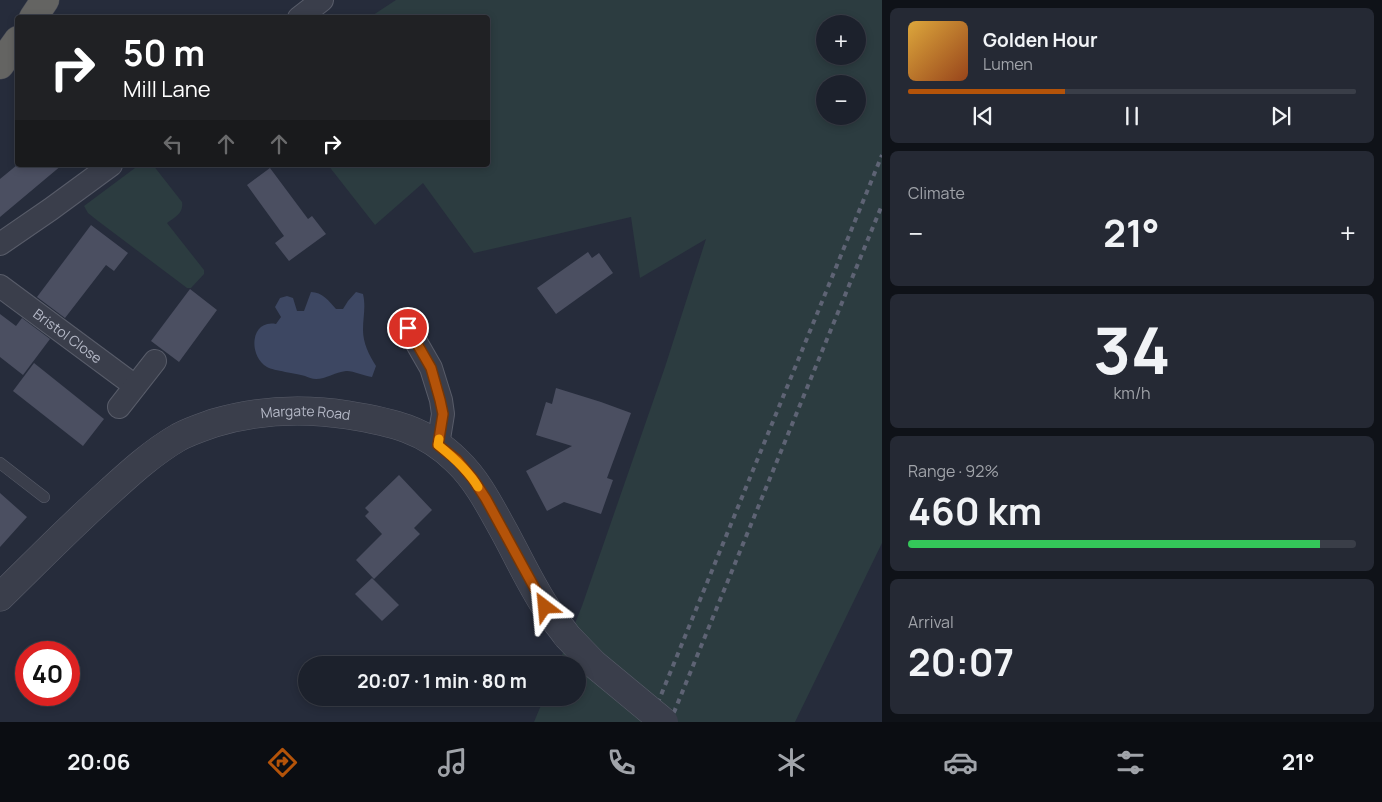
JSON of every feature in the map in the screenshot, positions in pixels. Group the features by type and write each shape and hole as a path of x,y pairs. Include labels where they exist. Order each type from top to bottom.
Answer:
{"highway":[{"path":"35,15 45,0"},
{"path":"0,65 15,44"}],"street":[{"path":"303,15 322,0"},
{"path":"0,244 108,167"},
{"name":"Bristol Close","path":"0,286 135,386"},
{"path":"408,328 431,368 440,400 443,414 438,445"},
{"path":"119,407 155,361"},
{"name":"Margate Road","path":"0,597 78,520 143,461 180,436 232,418 293,410 326,412 380,420 420,434 457,460 473,479 486,499 545,607 567,636 594,664 664,722"}],"lane":[{"path":"0,463 44,497"}],"shaded area":[{"path":"396,0 882,0 882,543 795,722 534,722 541,706 586,706 586,656 562,656 582,606 665,367 706,239 640,278 631,217 474,253 423,183 375,225 330,167 490,167 490,15 373,15"},
{"path":"136,167 155,167 182,202 180,212 167,223 204,270 204,274 191,288 187,288 98,221 88,213 84,206"}],"water":[{"path":"311,292 322,295 336,309 343,309 356,292 363,294 364,340 376,366 372,377 346,371 315,379 270,368 261,362 257,355 255,339 261,327 267,324 276,324 281,317 275,307 280,298 287,296 293,298 297,311 304,311"}],"building":[{"path":"15,167 60,167 0,217 0,179"},
{"path":"270,168 308,219 312,216 326,234 289,261 275,243 284,236 247,185"},
{"path":"91,225 128,253 114,271 106,265 65,318 37,297"},
{"path":"588,252 592,258 599,253 613,273 556,314 537,288"},
{"path":"190,289 217,310 179,362 151,341"},
{"path":"0,314 16,326 22,318 50,339 23,375 0,357"},
{"path":"34,363 104,419 83,446 13,391"},
{"path":"556,388 631,413 607,478 613,480 601,514 564,502 547,511 526,471 572,446 536,435 546,402 552,404"},
{"path":"399,475 432,510 414,528 420,534 374,579 356,560 382,534 365,516 369,512 365,508"},
{"path":"0,493 27,517 0,547"},
{"path":"372,578 399,605 382,621 355,594"}],"railway":[{"path":"650,722 882,155"},
{"path":"670,722 882,205"}],"slow traffic":[{"path":"439,439 438,445 457,460 478,487"}],"route":[{"path":"408,328 431,368 440,400 443,414 438,445 457,460 473,479 486,499 545,607"}]}
